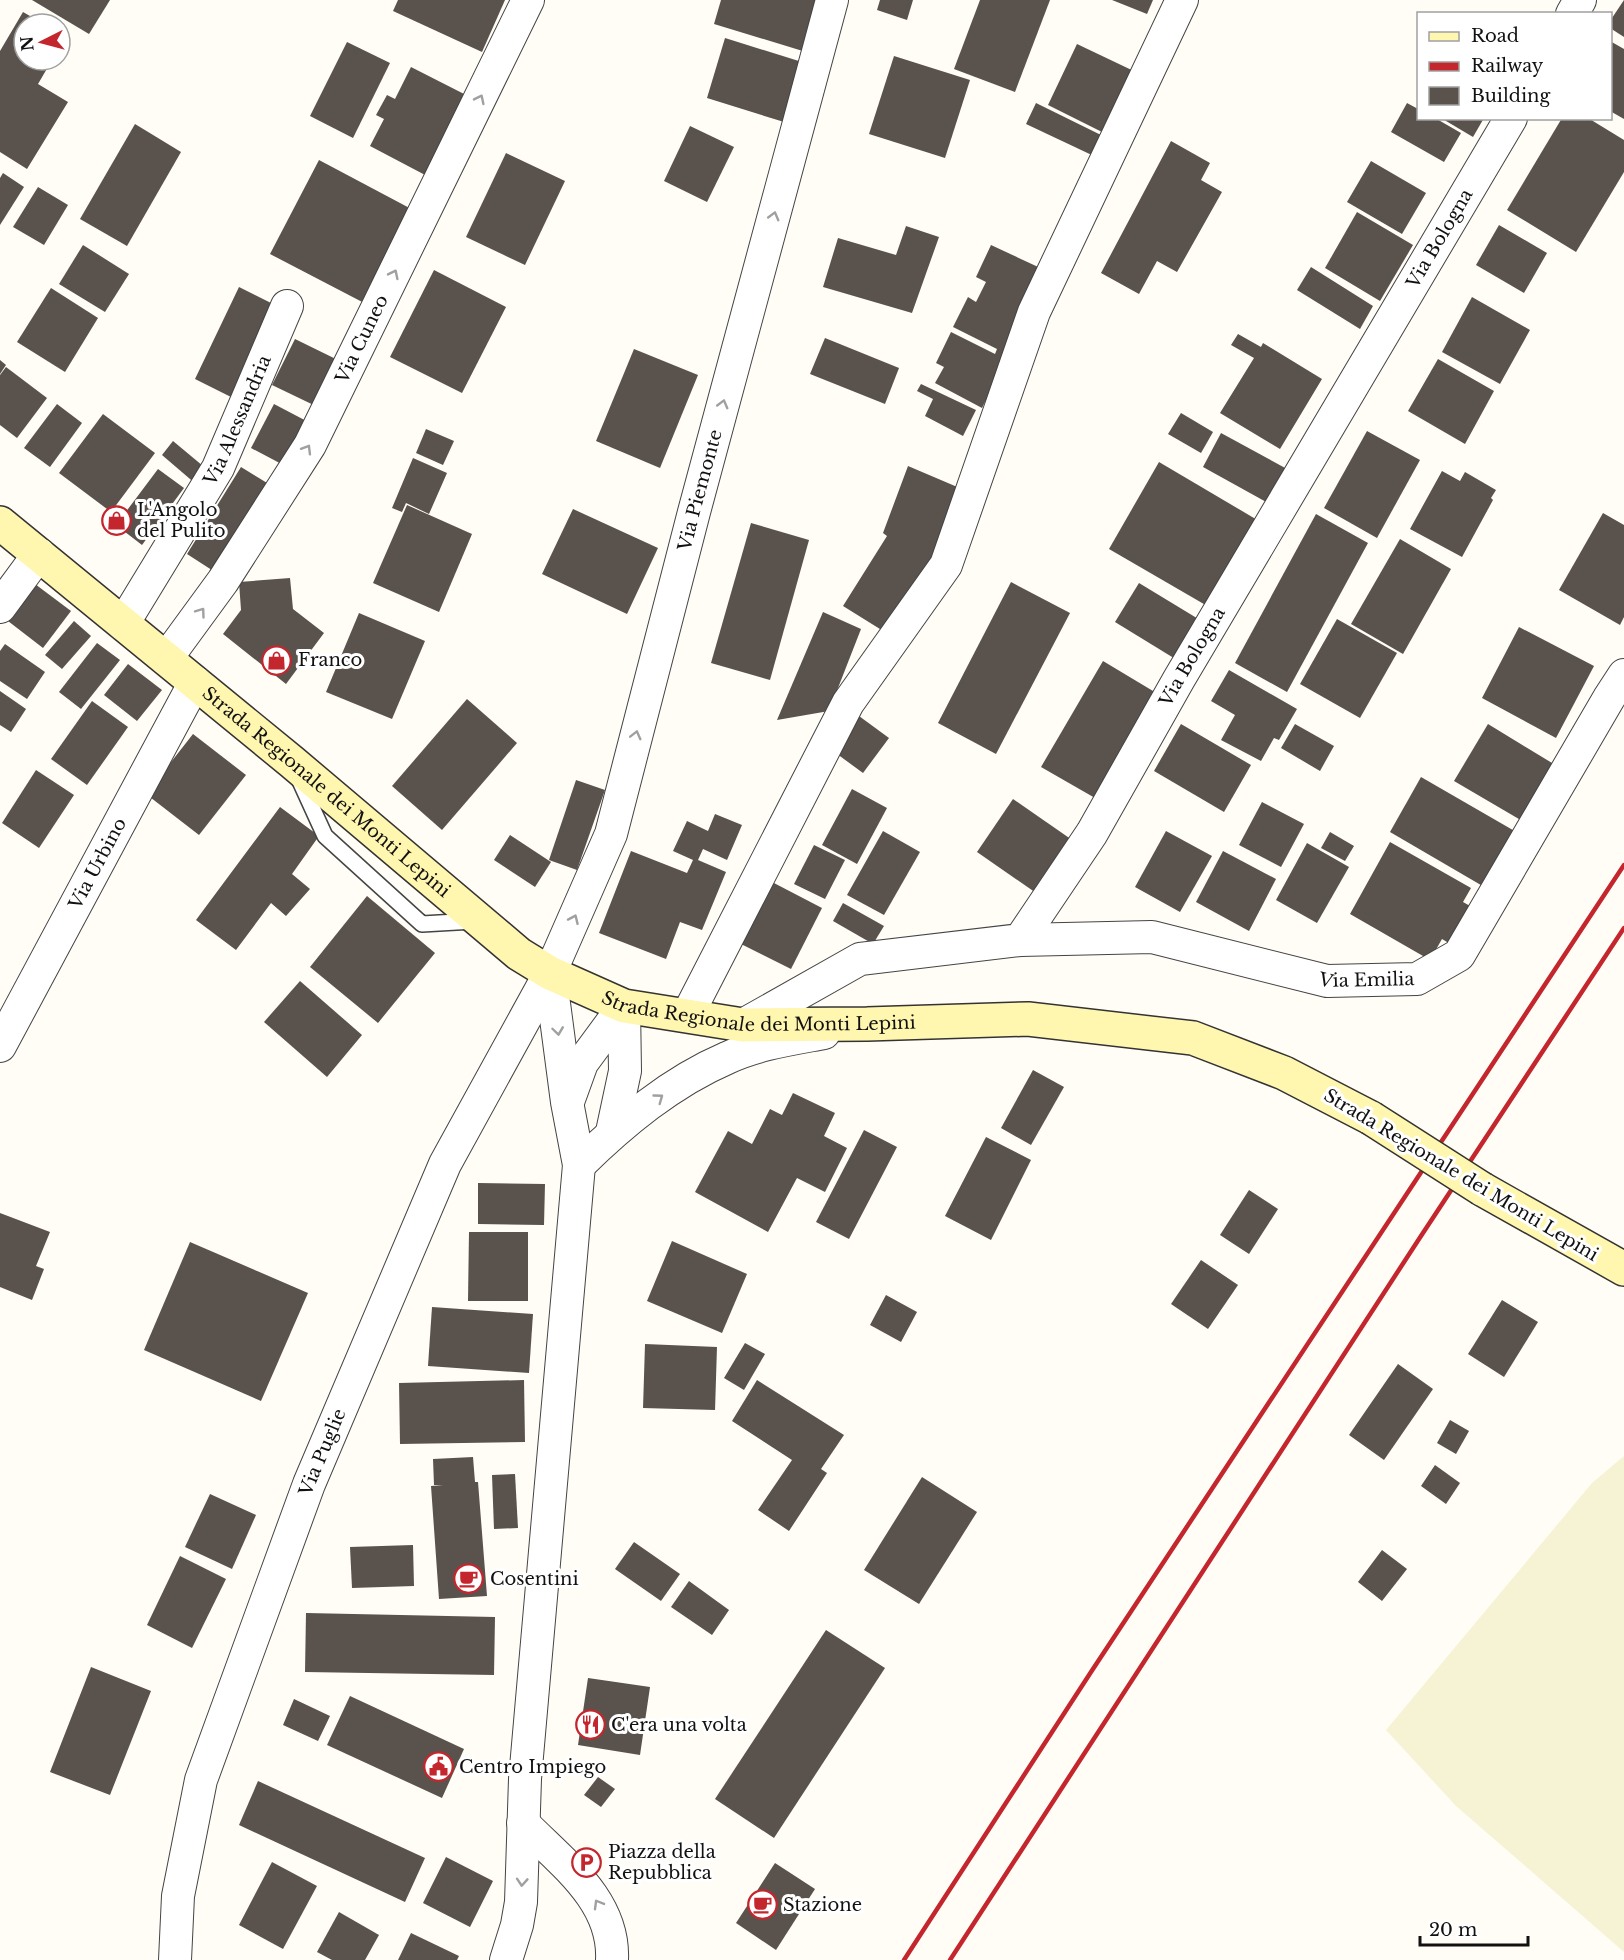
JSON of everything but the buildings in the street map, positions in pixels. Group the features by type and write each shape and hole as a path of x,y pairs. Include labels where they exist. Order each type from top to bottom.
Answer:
{"street":[{"name":"Via Cuneo","path":"166,659 223,581 310,445 528,0"},
{"name":"Via Piemonte","path":"550,973 611,834 694,512 832,0"},
{"path":"687,1016 848,703 946,565 1034,312 1182,0"},
{"name":"Via Bologna","path":"1020,940 1092,833 1179,679 1510,120"},
{"name":"Via Alessandria","path":"123,624 218,468 287,306"},
{"name":"Strada Regionale dei Monti Lepini","path":"0,523 292,762 519,954 550,973 624,1006 743,1025 1028,1019 1193,1038 1284,1073 1371,1118 1482,1189 1624,1269"},
{"path":"0,607 39,554"},
{"name":"Via Emilia","path":"1020,940 1152,937 1327,981 1417,979 1459,956 1624,675"},
{"name":"Via Urbino","path":"0,1046 195,682"},
{"path":"743,1025 860,959 1020,940"},
{"path":"506,1960 517,1925 521,1902 525,1779 579,1165 567,1102 550,973"},
{"name":"Via Puglie","path":"175,1960 178,1896 201,1780 309,1484 445,1164 550,973"},
{"path":"567,1102 582,1064 624,1006"},
{"path":"612,1132 625,1071 624,1006"},
{"path":"579,1165 612,1132 681,1082 727,1058 767,1044 867,1024"},
{"path":"523,1823 595,1898 608,1923 612,1960"}],"shaded area":[{"path":"1624,1456 1624,1952 1456,1806 1386,1730 1592,1483"}],"railway":[{"path":"904,1960 1091,1672 1624,865"},
{"path":"950,1960 1624,928"}],"place":[{"name":"L'Angolo del Pulito","path":"116,520"},
{"name":"Franco","path":"277,660"},
{"name":"Cosentini","path":"469,1579"},
{"name":"C'era una volta","path":"590,1725"},
{"name":"Centro Impiego","path":"438,1767"},
{"name":"Piazza della Repubblica","path":"587,1862"},
{"name":"Stazione","path":"762,1905"}]}
